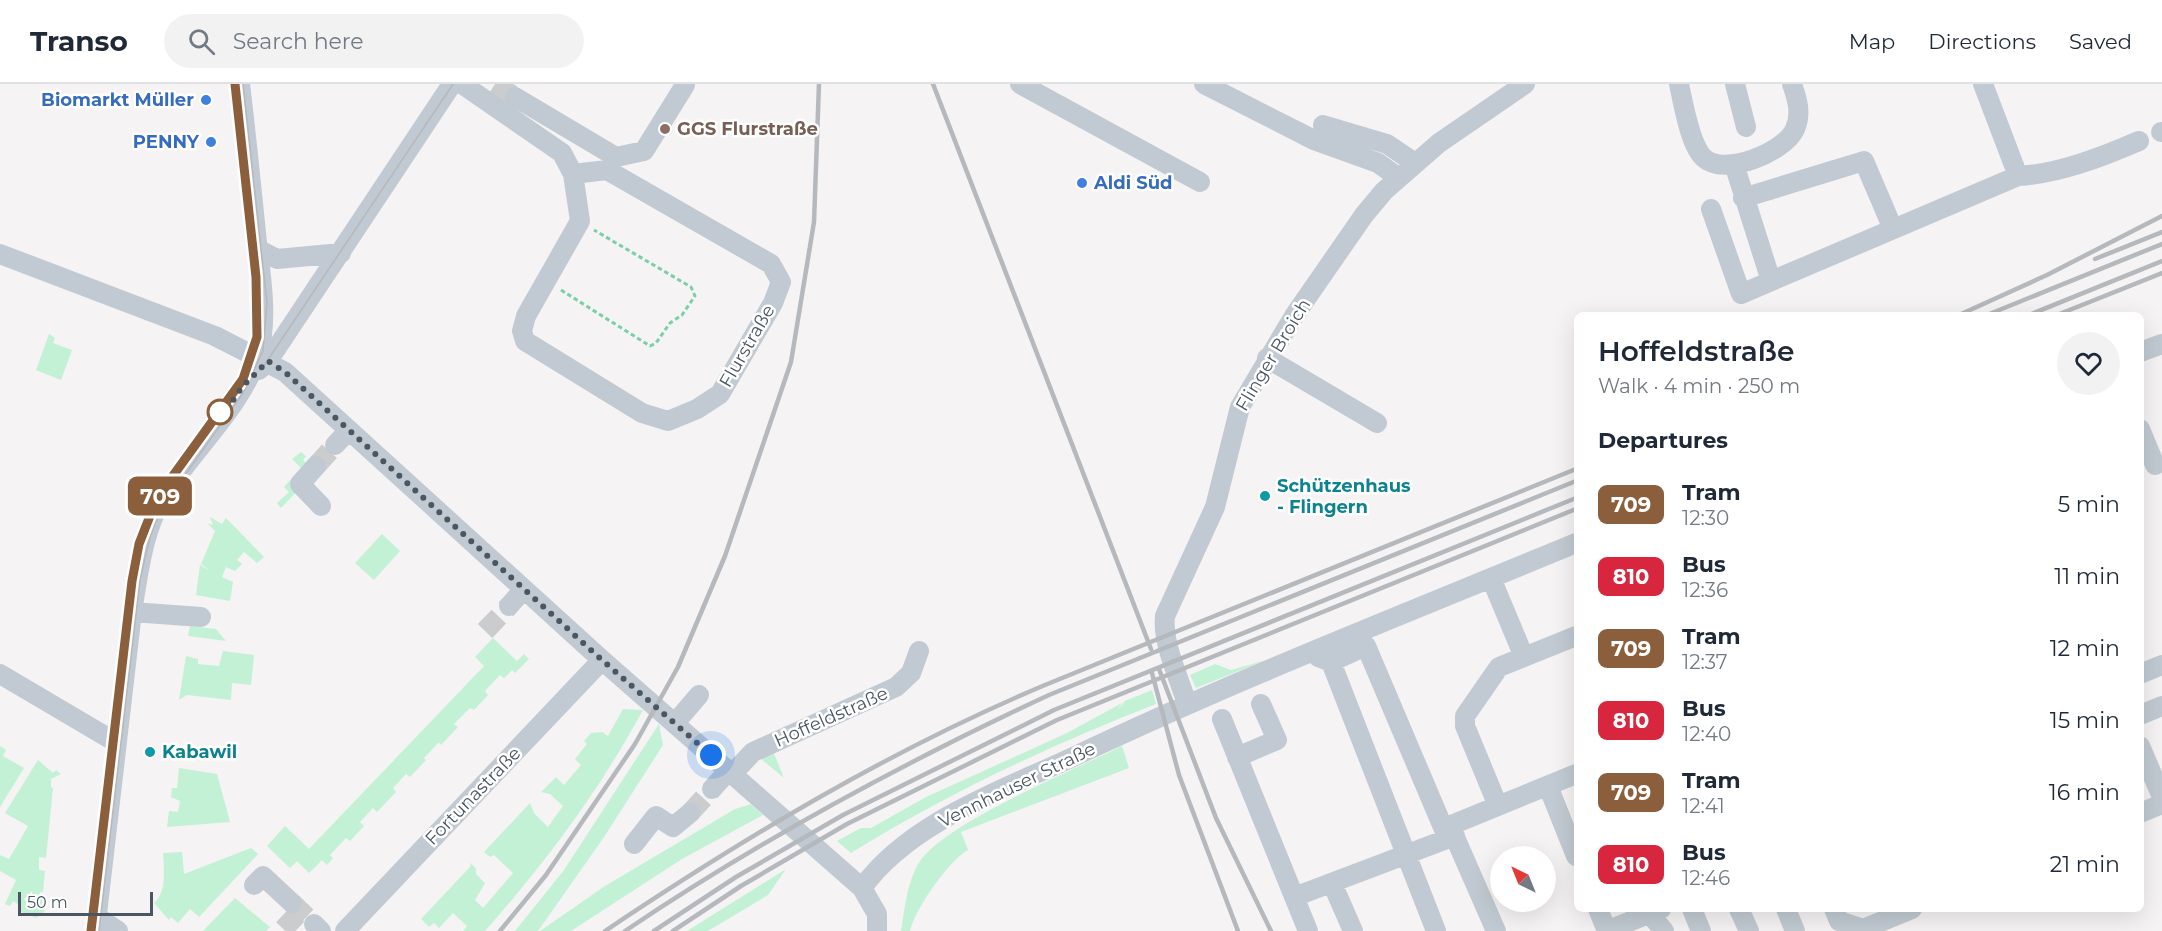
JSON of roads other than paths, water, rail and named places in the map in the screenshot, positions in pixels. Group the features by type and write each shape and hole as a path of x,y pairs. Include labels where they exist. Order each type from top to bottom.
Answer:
{"street":[{"path":"240,84 263,306 263,358"},
{"path":"118,931 95,924 139,563 157,508 166,492 341,253 452,84"},
{"path":"462,84 562,153 573,174"},
{"path":"1020,84 1200,182"},
{"path":"1204,84 1314,140 1378,163 1399,178"},
{"name":"Flinger Broich","path":"1187,704 1168,644 1165,616 1210,517 1240,407 1267,358 1364,215 1415,163 1455,132 1525,84"},
{"path":"1679,84 1697,150 1711,163 1722,166 1776,150 1789,138 1796,128 1799,113 1792,84"},
{"path":"1735,84 1746,126"},
{"path":"1983,84 2018,176"},
{"path":"515,97 616,158 644,151 685,85"},
{"path":"1323,125 1387,144 1415,163"},
{"path":"1711,209 1741,294 2018,176 2035,175 2115,152 2139,141"},
{"path":"1743,198 1864,161 1893,229"},
{"path":"1734,164 1771,281"},
{"name":"Flurstraße","path":"607,170 771,264 781,282 773,303 720,394 697,409 668,421 642,413 525,341 522,336 523,324 580,221 573,174 607,170"},
{"path":"258,249 278,259 341,253"},
{"path":"0,254 215,336 263,358 285,372 602,660 862,888 877,914 877,931"},
{"path":"2144,351 2162,344"},
{"path":"1267,358 1377,423"},
{"path":"335,445 349,430"},
{"path":"2144,439 2155,465"},
{"path":"316,466 300,484 321,506"},
{"name":"Vennhauser Straße","path":"862,888 876,869 945,817 1187,704 1574,544"},
{"path":"1491,578 1524,657"},
{"path":"509,606 524,589"},
{"path":"132,612 201,617"},
{"path":"1498,806 1464,721 1494,671 1574,637"},
{"path":"1331,662 1366,646 1496,931"},
{"name":"Hoffeldstraße","path":"712,789 753,752 896,687 911,673 919,651"},
{"path":"1309,653 1331,662 1436,931"},
{"name":"Fortunastraße","path":"345,931 602,660"},
{"path":"2144,672 2162,665"},
{"path":"0,674 117,743"},
{"path":"675,723 699,695"},
{"path":"1237,757 1277,740 1262,704"},
{"path":"2144,713 2162,706"},
{"path":"1222,719 1308,931"},
{"path":"2144,755 2162,797"},
{"path":"1294,897 1406,855 1498,806 1574,775"},
{"path":"1548,786 1574,851"},
{"path":"2144,811 2162,804"},
{"path":"634,844 656,816 673,827 690,813"},
{"path":"254,885 263,876 292,903"},
{"path":"1332,883 1353,931"},
{"path":"1599,912 1607,931 1650,912"},
{"path":"1653,912 1664,931"},
{"path":"1693,912 1701,931"},
{"path":"1740,912 1749,931"},
{"path":"1787,912 1795,931"},
{"path":"1835,912 1839,921 1863,930 1905,912"}],"tunnel":[{"path":"495,84 515,97"},
{"path":"316,466 335,445"},
{"path":"485,631 509,606"},
{"path":"690,813 712,789"},
{"path":"292,903 314,924"},
{"path":"283,915 300,931"}],"tram line":[{"name":"709","path":"91,931 132,581 142,533 167,484 243,379 257,337 259,315 256,277 235,84"},
{"path":"99,931 140,580 150,537 161,509 243,393 263,351 267,303 243,84"},
{"path":"261,370 453,84"}],"railway":[{"path":"500,931 546,875 635,744 678,667 725,556 791,362 814,222 819,84"},
{"path":"933,84 1151,649"},
{"path":"1966,312 2047,275 2162,216"},
{"path":"2095,259 2162,232"},
{"path":"1994,312 2162,244"},
{"path":"2036,312 2162,261"},
{"path":"2064,312 2162,273"},
{"path":"605,931 764,829 874,767 987,710 1574,470"},
{"path":"625,931 727,865 779,835 885,776 994,721 1049,695 1574,482"},
{"path":"654,931 736,877 843,815 1054,710 1574,499"},
{"path":"673,931 741,886 847,824 1057,720 1574,510"},
{"path":"1159,669 1216,818 1271,931"},
{"path":"1152,673 1179,775 1238,931"}],"place":[{"name":"Biomarkt Müller","path":"206,100"},
{"name":"GGS Flurstraße","path":"665,129"},
{"name":"PENNY","path":"211,142"},
{"name":"Aldi Süd","path":"1082,183"},
{"name":"Schützenhaus - Flingern","path":"1265,496"},
{"name":"Kabawil","path":"150,752"}]}
